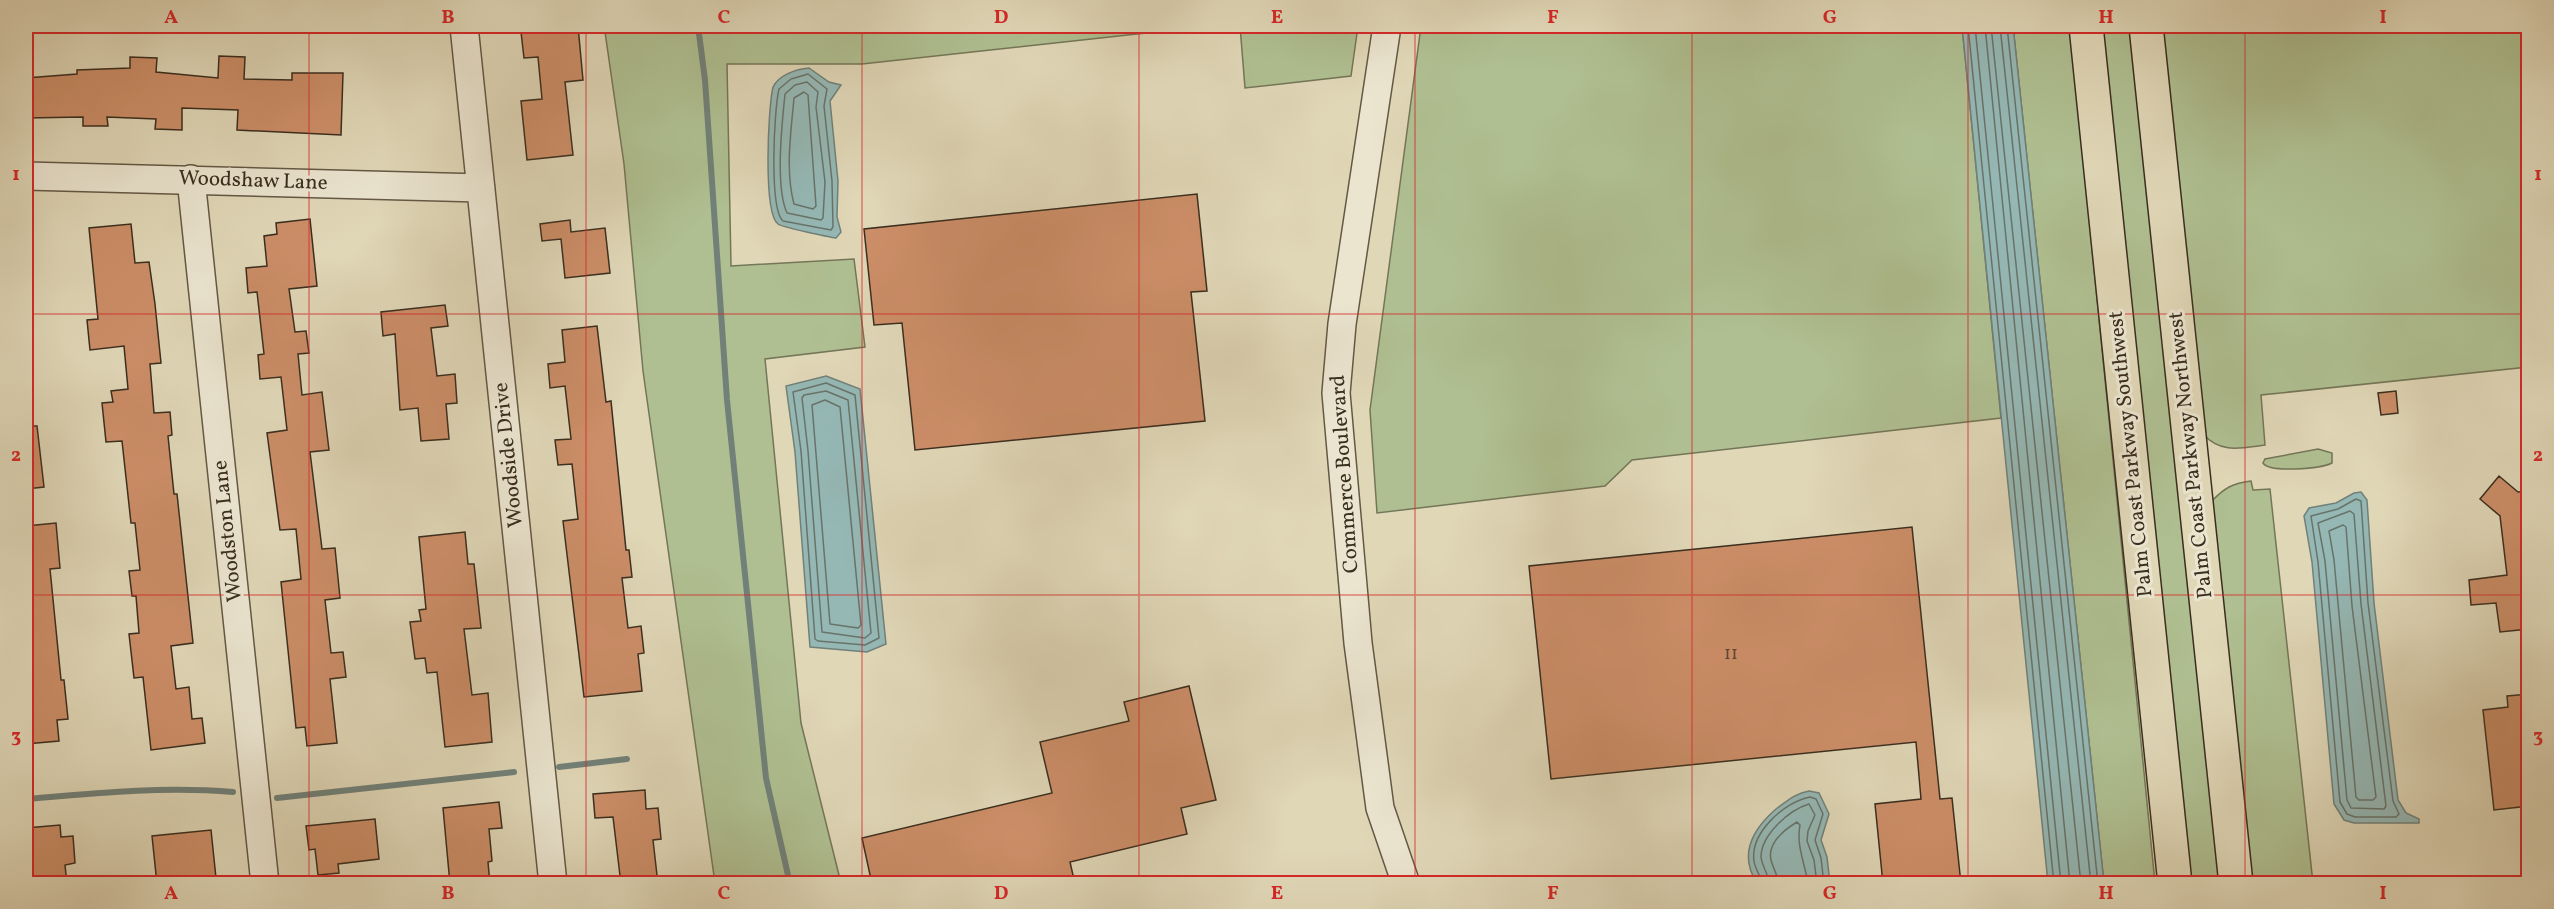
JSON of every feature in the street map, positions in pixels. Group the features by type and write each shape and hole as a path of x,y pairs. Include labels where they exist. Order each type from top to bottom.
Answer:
{"main road":[{"name":"Palm Coast Parkway Southwest","path":"2086,26 2175,884"},
{"name":"Palm Coast Parkway Northwest","path":"2146,26 2236,884"}],"street":[{"name":"Woodside Drive","path":"464,26 553,884"},
{"name":"Commerce Boulevard","path":"1387,26 1342,324 1335,393 1356,619 1380,808 1406,884"},
{"name":"Woodshaw Lane","path":"26,176 481,188"},
{"name":"Woodston Lane","path":"191,179 265,884"}],"green space":[{"path":"610,26 1210,26 862,64 727,64 731,266 854,259 865,347 765,359 801,723 841,883 715,883 643,371 624,164 605,32"},
{"path":"1240,26 1358,26 1351,76 1245,88"},
{"path":"1421,26 1962,26 2001,418 1632,460 1605,486 1377,513 1370,410"},
{"path":"2013,26 2070,26 2155,883 2104,883"},
{"path":"2097,26 2134,26 2224,883 2187,883"},
{"path":"2157,26 2528,26 2528,367 2261,395 2265,445 2224,447 2217,445 2203,434"},
{"path":"2318,449 2332,453 2332,463 2317,467 2285,469 2267,466 2263,463 2265,459"},
{"path":"2251,481 2253,490 2270,489 2313,883 2247,883 2211,502 2229,487"}],"water":[{"path":"1962,26 2013,26 2104,883 2048,883"},
{"path":"809,68 829,82 841,85 830,101 838,181 837,217 841,232 836,238 778,224 773,216 770,201 768,137 773,87 788,73"},
{"path":"826,376 860,389 886,644 867,652 810,647 795,452 786,386"},
{"path":"2361,492 2367,500 2374,603 2398,800 2406,813 2419,819 2419,823 2354,823 2344,820 2334,804 2312,562 2304,516 2309,508 2336,503 2354,493"},
{"path":"1809,791 1819,793 1829,814 1821,840 1827,857 1830,883 1757,883 1749,862 1749,852 1755,834 1776,809 1796,795"}],"building":[{"path":"578,26 583,80 565,82 573,155 527,160 521,101 542,99 538,57 524,58 521,32"},
{"path":"219,56 245,57 244,79 292,80 292,73 343,73 341,135 237,130 238,110 182,108 182,130 155,129 156,119 107,117 108,126 83,126 83,117 26,118 26,78 77,74 77,70 130,68 130,57 157,58 156,72 218,78"},
{"path":"1197,194 1207,291 1191,292 1205,421 915,450 902,323 874,325 864,229"},
{"path":"310,219 317,286 289,289 295,332 306,331 309,353 298,354 302,395 322,392 329,450 310,452 322,549 335,548 340,598 325,600 331,653 343,652 346,677 330,679 337,743 307,746 305,727 296,728 281,582 301,579 296,529 280,530 267,433 287,430 281,377 260,379 258,355 264,354 257,292 248,293 246,268 267,266 264,236 277,234 276,223"},
{"path":"570,220 571,232 605,228 610,273 565,278 561,239 542,241 540,224"},
{"path":"131,224 135,263 149,262 161,363 150,364 154,413 170,412 172,435 168,436 174,494 177,494 193,643 171,646 176,689 189,687 192,719 202,718 205,743 151,750 143,677 134,678 129,634 139,633 136,596 132,596 129,571 140,570 135,523 131,523 122,441 106,442 102,403 113,402 111,391 128,389 124,346 90,350 87,320 98,319 89,228"},
{"path":"445,305 448,326 431,328 437,376 455,374 457,403 446,404 449,439 421,441 418,408 400,410 395,334 383,336 381,312"},
{"path":"597,326 606,402 611,401 626,550 629,550 632,577 622,578 628,628 641,626 644,653 638,654 642,691 584,697 563,521 578,519 572,464 558,465 555,440 571,439 565,386 550,388 548,364 565,362 562,330"},
{"path":"2396,391 2398,413 2381,415 2378,393"},
{"path":"26,426 37,426 44,487 26,489"},
{"path":"2499,476 2518,492 2529,491 2529,629 2500,632 2496,603 2471,605 2469,580 2507,575 2500,516 2480,499"},
{"path":"56,523 60,568 50,569 61,680 64,680 68,719 57,720 59,741 26,744 26,526"},
{"path":"1912,527 1940,799 1952,798 1961,884 1883,884 1875,804 1921,799 1916,742 1551,779 1529,566"},
{"path":"465,532 468,564 474,564 481,628 464,629 472,695 488,693 492,742 445,747 437,672 427,673 425,658 415,659 410,622 421,621 419,610 426,609 419,537"},
{"path":"1189,686 1216,800 1181,808 1187,834 1070,862 1075,884 872,884 862,838 1052,793 1040,742 1129,721 1124,702"},
{"path":"2529,694 2529,806 2494,810 2483,710 2508,707 2507,696"},
{"path":"645,790 646,809 658,808 661,839 653,840 658,884 621,884 613,817 595,818 593,794"},
{"path":"499,802 502,828 489,829 492,861 488,862 490,884 450,884 443,808"},
{"path":"375,819 379,859 338,864 339,873 318,875 315,849 309,850 306,826"},
{"path":"60,825 61,837 73,836 75,863 65,865 67,884 26,884 26,865 29,865 26,828"},
{"path":"211,830 216,878 157,884 152,836"}],"waterway":[{"path":"698,26 705,80 727,400 766,778 790,884"},
{"path":"559,767 627,759"},
{"path":"277,798 514,772"},
{"path":"26,799 155,790 233,792"}]}
